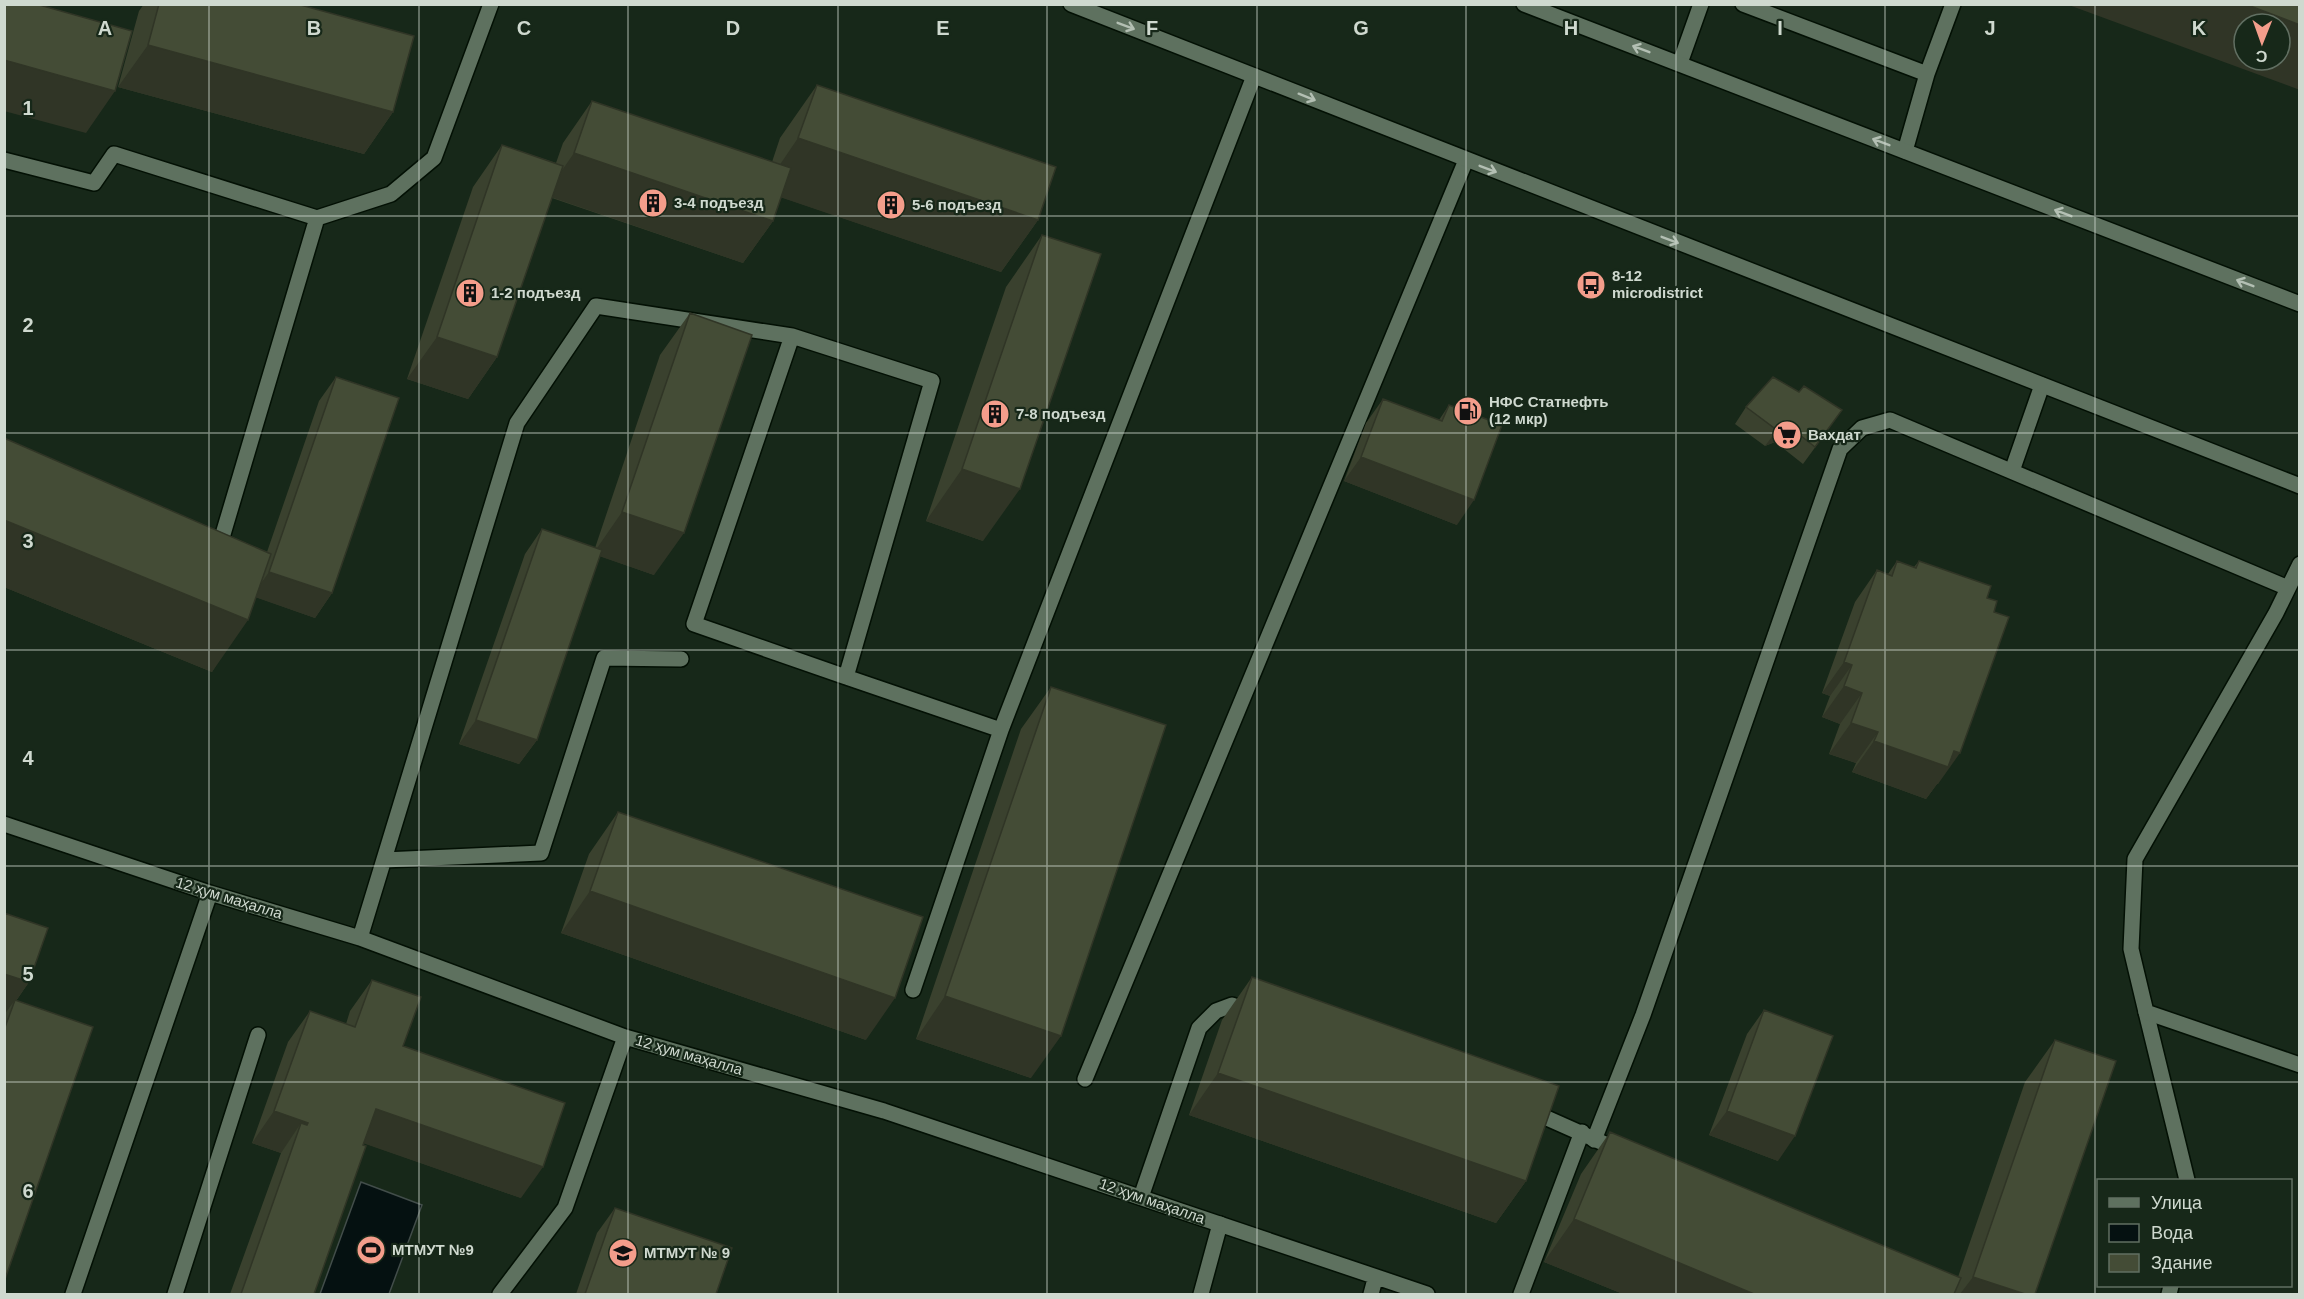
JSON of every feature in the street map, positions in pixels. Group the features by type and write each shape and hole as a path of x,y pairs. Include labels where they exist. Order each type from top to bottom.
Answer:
{"street":[{"path":"4,160 94,183 114,154 317,218 391,194 434,158 491,4"},
{"path":"1071,4 2300,486"},
{"path":"1524,4 2300,304"},
{"path":"1680,63 1701,4"},
{"path":"1743,4 1927,74"},
{"path":"1905,151 1927,74 1953,4"},
{"path":"913,990 1001,730 1254,76"},
{"path":"1085,1080 1466,160"},
{"path":"212,568 317,218"},
{"path":"360,938 517,423 596,306 792,336 932,381 846,677"},
{"path":"792,336 694,624 1001,730"},
{"path":"2012,471 2042,385"},
{"path":"1521,1294 1588,1136 1643,1015 1840,449 1862,428 1890,420 2288,588"},
{"path":"2187,1179 2131,949 2135,860 2276,613 2300,564"},
{"path":"384,860 541,853 604,658 681,659"},
{"name":"12 ҳум маҳалла","path":"4,824 210,893 360,938 625,1037 884,1111 1220,1224 1375,1279 1427,1294"},
{"path":"73,1294 210,893"},
{"path":"1141,1197 1199,1028 1216,1011 1232,1005 1266,1017"},
{"path":"2146,1012 2300,1065"},
{"path":"175,1294 258,1035"},
{"path":"500,1294 565,1208 625,1037"},
{"path":"1521,1107 1637,1158"},
{"path":"1201,1294 1220,1224"},
{"path":"1371,1294 1375,1279"}],"water":[{"name":"МТМУТ №9","path":"361,1182 422,1205 389,1294 320,1294"}],"building":[{"path":"4,4 36,4 132,31 115,91 4,60"},
{"path":"159,4 297,4 414,36 393,112 148,45"},
{"path":"2245,4 2300,4 2300,25 2292,22 2292,12 2266,12"},
{"path":"817,85 1056,167 1038,220 798,138"},
{"path":"592,101 791,168 773,221 574,153"},
{"path":"502,145 563,166 497,357 437,337"},
{"path":"1042,235 1101,254 1020,489 962,469"},
{"path":"690,313 752,335 684,533 622,512"},
{"path":"336,377 399,398 332,593 269,572"},
{"path":"1773,377 1799,392 1804,386 1842,410 1815,447 1787,425 1777,430 1746,407"},
{"path":"1383,399 1442,421 1449,405 1502,425 1474,500 1361,457"},
{"path":"4,438 271,554 248,620 4,520"},
{"path":"542,529 602,550 537,740 476,720"},
{"path":"1897,561 1916,568 1919,561 1991,586 1987,598 1997,601 1994,612 2009,617 1960,753 1954,751 1948,767 1874,741 1878,732 1851,723 1862,693 1844,686 1852,665 1844,662 1877,570 1892,576"},
{"path":"1051,687 1166,725 1061,1036 945,996"},
{"path":"618,812 923,917 895,998 590,891"},
{"path":"4,913 48,928 29,982 4,974"},
{"path":"1252,977 1559,1086 1526,1181 1218,1073"},
{"path":"372,980 421,997 403,1046 565,1103 543,1167 376,1109 363,1145 366,1146 314,1294 241,1294 301,1123 307,1125 308,1123 274,1111 310,1011 355,1027"},
{"path":"15,1000 93,1027 4,1282 4,1030"},
{"path":"1764,1010 1833,1036 1795,1136 1727,1111"},
{"path":"2055,1040 2116,1061 2035,1294 2025,1294 1973,1277"},
{"path":"1610,1132 1961,1278 1954,1294 1754,1294 1574,1219"},
{"path":"615,1208 732,1248 716,1294 585,1294"}],"place":[{"name":"3-4 подъезд","path":"653,203"},
{"name":"5-6 подъезд","path":"891,205"},
{"name":"8-12 microdistrict","path":"1591,285"},
{"name":"1-2 подъезд","path":"470,293"},
{"name":"НФС Статнефть (12 мкр)","path":"1468,411"},
{"name":"7-8 подъезд","path":"995,414"},
{"name":"Вахдат","path":"1787,435"},
{"name":"МТМУТ №9","path":"371,1250"},
{"name":"МТМУТ № 9","path":"623,1253"}]}
